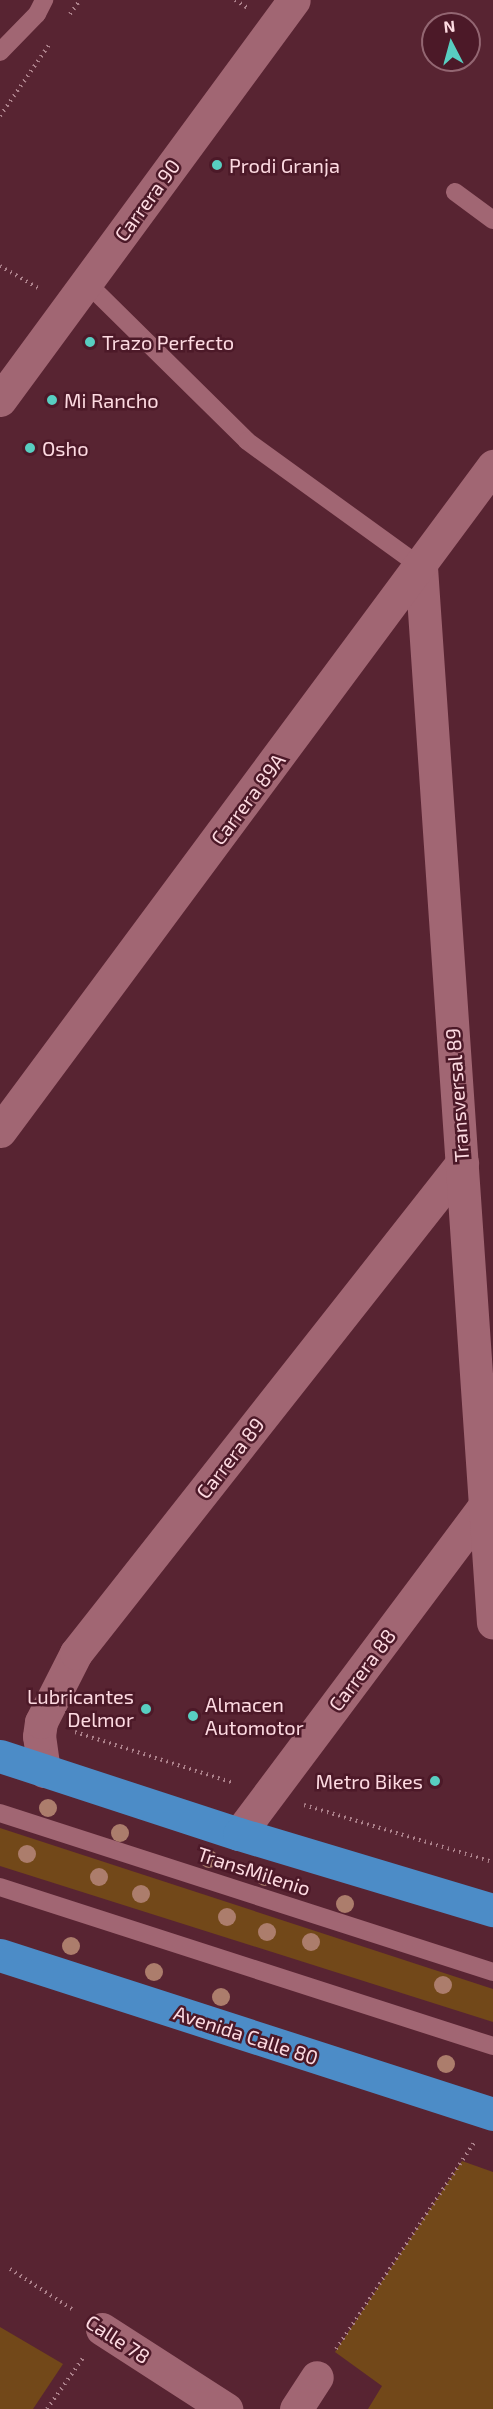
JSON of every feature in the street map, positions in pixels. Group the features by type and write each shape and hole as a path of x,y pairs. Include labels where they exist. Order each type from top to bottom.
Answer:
{"highway":[{"path":"0,1756 239,1834 493,1910"},
{"name":"Avenida Calle 80","path":"0,1955 486,2124"}],"street":[{"name":"Carrera 90","path":"0,400 294,0"},
{"name":"Carrera 89A","path":"0,1131 421,567 493,466"},
{"name":"Transversal 89","path":"421,567 493,1623"},
{"name":"Carrera 89","path":"44,1771 41,1722 76,1653 462,1163"},
{"name":"Carrera 88","path":"239,1834 485,1505"},
{"name":"Calle 78","path":"102,2329 226,2409"},
{"path":"296,2409 317,2377"}],"lane":[{"path":"0,52 37,14 44,0"},
{"path":"455,192 493,220"},
{"path":"78,294 247,441 421,567"},
{"name":"TransMilenio","path":"0,1813 493,1972"},
{"path":"0,1887 493,2046"}],"path":[{"path":"67,18 80,0"},
{"path":"0,116 55,37"},
{"path":"0,266 78,294"},
{"path":"317,2377 486,2124"},
{"name":"Calle 78","path":"10,2269 102,2329"},
{"path":"48,2409 102,2329"}],"shaded area":[{"path":"0,1828 493,1989 493,2022 0,1866"},
{"path":"462,2161 493,2172 493,2409 368,2409 382,2386 335,2352"},
{"path":"0,2327 63,2364 33,2409 0,2409"}],"place":[{"name":"Prodi Granja","path":"217,165"},
{"name":"Trazo Perfecto","path":"90,342"},
{"name":"Mi Rancho","path":"52,400"},
{"name":"Osho","path":"30,448"},
{"name":"Lubricantes Delmor","path":"146,1709"},
{"name":"Almacen Automotor","path":"193,1716"},
{"name":"Metro Bikes","path":"435,1781"}]}
